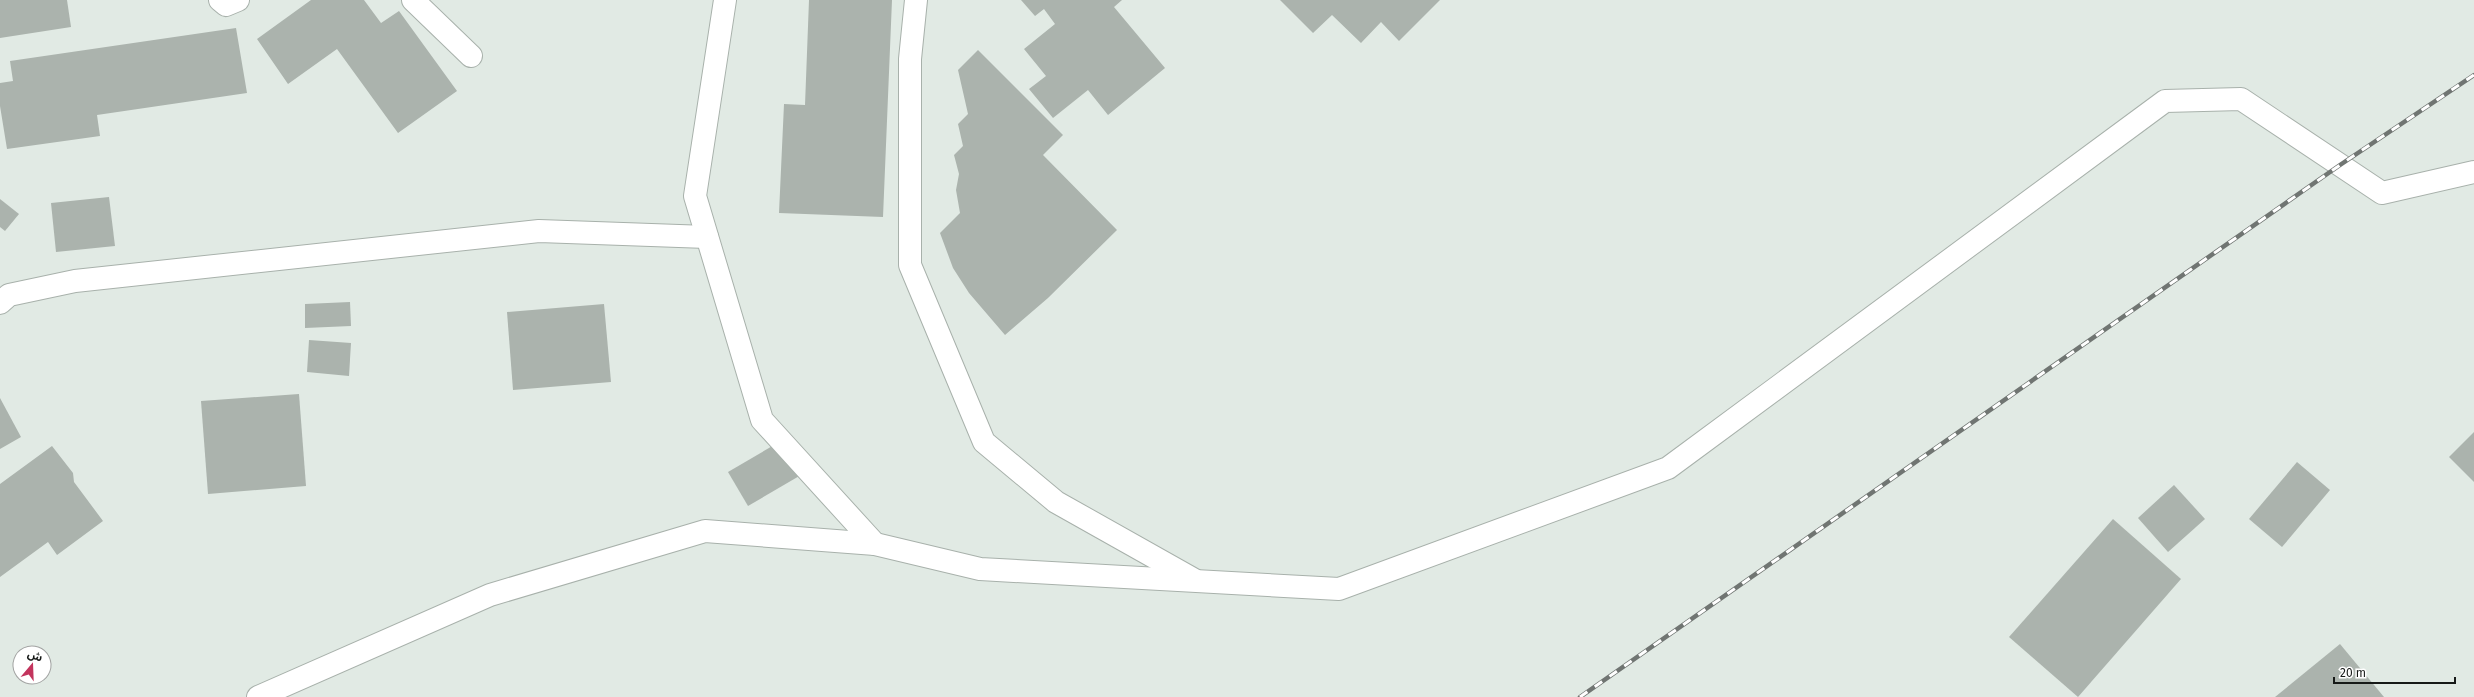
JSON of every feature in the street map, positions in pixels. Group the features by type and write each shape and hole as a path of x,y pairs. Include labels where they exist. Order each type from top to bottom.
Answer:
{"street":[{"path":"220,0 226,5 238,0"},
{"path":"413,0 472,56"},
{"path":"725,0 695,196 762,420 875,544"},
{"path":"916,0 910,59 910,265 984,442 1056,502 1198,581"},
{"path":"258,697 490,595 705,531 875,544 980,569 1339,589 1668,468 2165,101 2241,99 2382,193 2474,172"},
{"path":"0,303 9,295 75,280 539,231 707,237"}],"building":[{"path":"0,0 67,0 71,27 0,38"},
{"path":"311,0 364,0 381,23 399,11 457,91 398,133 337,49 288,84 257,39"},
{"path":"809,0 892,0 883,217 779,213 784,104 805,105"},
{"path":"1021,0 1122,0 1114,7 1165,68 1108,115 1088,90 1053,118 1029,89 1046,76 1024,49 1055,24 1044,9 1035,16"},
{"path":"1280,0 1440,0 1399,41 1381,22 1361,43 1332,15 1313,33"},
{"path":"236,28 247,93 97,115 100,136 7,149 0,106 0,83 13,81 10,61"},
{"path":"978,50 1063,135 1043,155 1117,230 1048,298 1005,335 969,293 953,268 940,233 960,213 956,190 959,174 954,155 963,146 958,124 968,114 958,70"},
{"path":"109,197 115,246 56,252 51,203"},
{"path":"0,199 19,214 5,231 0,227"},
{"path":"350,302 351,326 305,328 305,304"},
{"path":"604,304 611,382 513,390 507,312"},
{"path":"309,340 351,343 349,376 307,372"},
{"path":"299,394 306,486 208,494 201,401"},
{"path":"0,398 21,437 0,449"},
{"path":"2474,432 2474,482 2449,457"},
{"path":"781,441 801,475 748,506 728,472"},
{"path":"52,446 73,473 74,482 103,521 57,555 48,542 0,577 0,484"},
{"path":"2297,462 2330,490 2282,547 2249,519"},
{"path":"2174,485 2205,519 2168,552 2138,518"},
{"path":"2113,519 2181,579 2078,697 2009,637"},
{"path":"2340,644 2384,697 2275,697"}],"railway":[{"path":"1580,697 2340,165 2474,75"}]}
